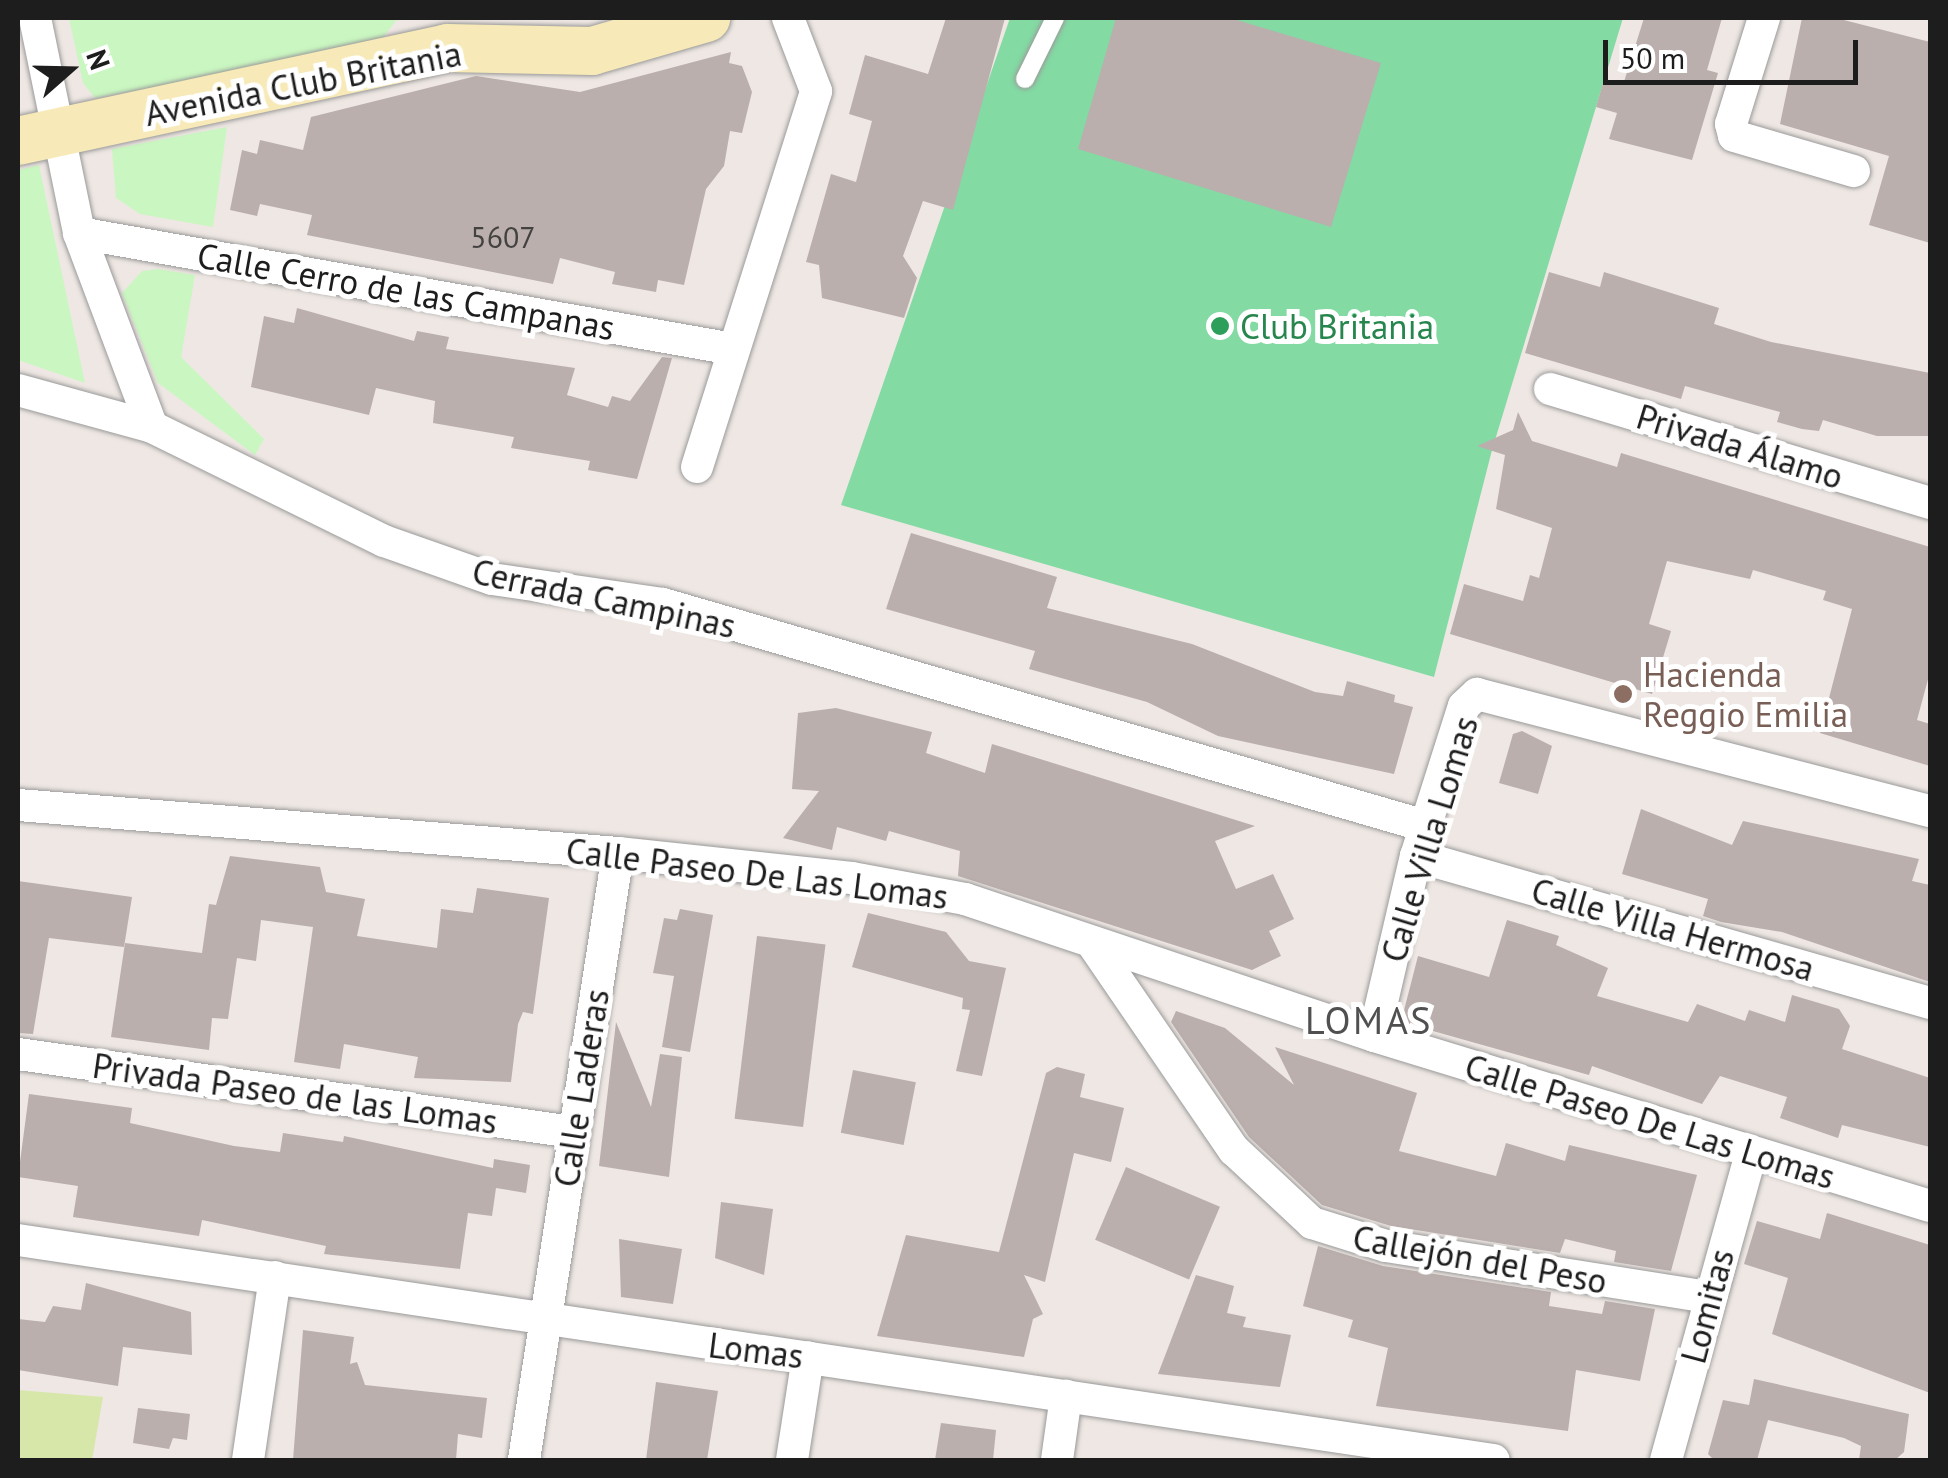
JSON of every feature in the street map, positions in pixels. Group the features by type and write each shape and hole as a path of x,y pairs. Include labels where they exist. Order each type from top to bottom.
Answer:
{"main road":[{"name":"Avenida Club Britania","path":"38,136 444,32 592,51 706,18"}],"street":[{"path":"35,18 38,136 80,233 152,427"},
{"path":"697,467 816,91 788,18"},
{"path":"1764,18 1730,124 1734,136 1854,170"},
{"name":"Calle Cerro de las Campanas","path":"80,233 733,349"},
{"name":"Privada Álamo","path":"1550,389 1930,503"},
{"name":"Cerrada Campinas","path":"18,390 152,427 384,541 492,579 663,604 1420,841"},
{"name":"Calle Villa Lomas","path":"1374,1036 1420,841 1464,706 1477,694 1930,812"},
{"name":"Calle Paseo De Las Lomas","path":"18,804 618,853 909,888 1092,943 1374,1036 1930,1206"},
{"name":"Calle Villa Hermosa","path":"1420,841 1930,1003"},
{"name":"Calle Laderas","path":"524,1460 618,853"},
{"name":"Callejón del Peso","path":"1092,943 1234,1150 1312,1224 1386,1246 1708,1297"},
{"name":"Privada Paseo de las Lomas","path":"18,1054 574,1132"},
{"name":"Lomitas","path":"1666,1460 1708,1297 1751,1153"},
{"name":"Lomas","path":"18,1240 544,1322 1066,1396 1334,1450 1494,1460"},
{"path":"248,1460 275,1278"},
{"path":"792,1460 808,1357"},
{"path":"1057,1460 1066,1396"}],"lane":[{"path":"1025,79 1054,18"}],"green space":[{"path":"69,18 398,18 375,48 95,98 83,83"},
{"name":"Club Britania","path":"1010,18 1623,18 1492,450 1434,677 841,505"},
{"path":"227,127 213,227 140,214 116,198 112,149"},
{"path":"39,165 85,383 18,360 18,170"},
{"path":"158,269 195,275 181,357 264,439 255,455 158,383 122,293 142,271"},
{"path":"18,1390 103,1397 92,1460 18,1460"}],"building":[{"path":"946,18 1005,18 953,210 923,201 903,256 917,278 904,318 822,298 819,265 806,262 831,174 856,182 872,121 849,114 865,55 928,74"},
{"path":"1116,18 1230,18 1381,63 1331,227 1078,149"},
{"path":"1644,18 1722,18 1707,70 1718,73 1692,160 1609,139 1617,113 1596,107 1604,80 1623,85"},
{"path":"1802,18 1836,18 1930,42 1930,243 1869,225 1889,156 1780,124"},
{"path":"731,52 729,63 742,66 752,92 742,133 730,131 724,166 706,189 684,285 658,280 656,292 612,284 615,272 560,258 553,284 307,235 312,215 260,204 257,216 230,210 242,150 257,154 260,140 303,150 311,117 476,76 580,92"},
{"path":"1549,272 1600,287 1604,272 1719,308 1714,324 1771,342 1930,373 1930,436 1877,436 1823,420 1819,431 1802,429 1777,422 1780,412 1685,386 1681,399 1525,353"},
{"path":"297,308 414,341 417,331 449,337 446,349 575,368 567,395 608,407 612,396 630,401 662,357 672,358 637,479 588,470 590,461 511,448 514,437 433,423 435,401 376,388 369,415 251,387 264,316 294,323"},
{"path":"1518,412 1532,441 1617,467 1621,453 1930,547 1930,672 1917,720 1930,724 1930,766 1820,733 1852,609 1823,600 1826,591 1753,570 1750,579 1667,561 1649,624 1671,631 1652,694 1450,634 1464,584 1523,601 1530,575 1539,578 1552,528 1496,509 1505,455 1477,446 1513,430"},
{"path":"911,533 1057,577 1047,608 1192,644 1315,692 1343,696 1347,681 1395,695 1394,702 1413,707 1394,774 1218,736 1147,702 1029,669 1035,651 886,609"},
{"path":"836,708 932,732 926,753 985,773 992,744 1255,826 1215,841 1236,889 1273,874 1294,919 1269,931 1281,956 1252,970 958,876 960,851 889,831 886,841 837,827 832,850 783,838 819,791 792,789 798,713"},
{"path":"1522,731 1552,746 1538,794 1499,783 1513,734"},
{"path":"1641,809 1732,845 1743,821 1919,859 1912,881 1930,885 1930,982 1782,932 1703,916 1708,899 1622,874"},
{"path":"230,856 320,867 326,892 365,899 357,936 437,948 441,909 473,913 477,888 549,898 533,1014 523,1012 518,1024 511,1082 414,1078 418,1057 344,1044 340,1069 294,1062 313,927 261,920 256,961 237,958 228,1019 212,1018 209,1050 111,1037 125,943 202,953 209,904 216,905"},
{"path":"18,881 132,897 124,947 49,938 33,1034 18,1033"},
{"path":"680,909 713,915 690,1052 662,1047 674,976 653,973 664,918 677,920"},
{"path":"868,913 946,932 969,961 1006,968 982,1076 956,1071 970,1010 962,1009 963,998 852,967"},
{"path":"1507,920 1559,936 1556,945 1608,968 1597,996 1688,1022 1697,1004 1745,1021 1749,1010 1785,1022 1792,995 1839,1009 1850,1026 1842,1049 1930,1078 1930,1147 1842,1125 1838,1138 1780,1118 1787,1097 1720,1076 1702,1104 1592,1066 1589,1075 1401,1022 1418,956 1489,977"},
{"path":"757,936 825,944 803,1127 735,1119"},
{"path":"1176,1011 1225,1028 1294,1085 1275,1047 1417,1093 1399,1151 1496,1176 1506,1143 1565,1161 1569,1145 1697,1175 1671,1271 1614,1262 1616,1251 1565,1239 1560,1253 1391,1226 1322,1205 1249,1137 1171,1022"},
{"path":"616,1022 651,1107 660,1054 682,1057 669,1177 599,1166"},
{"path":"1057,1067 1085,1074 1080,1097 1124,1108 1111,1162 1074,1153 1045,1282 1024,1275 1043,1314 1033,1319 1024,1357 877,1336 906,1235 999,1252 1046,1073"},
{"path":"853,1070 916,1082 904,1145 841,1133"},
{"path":"29,1094 132,1108 130,1123 234,1146 280,1152 283,1133 343,1142 344,1136 493,1168 494,1159 530,1165 526,1193 496,1188 492,1216 468,1213 460,1269 324,1254 326,1246 202,1220 199,1236 73,1217 78,1186 18,1177"},
{"path":"1126,1167 1220,1207 1189,1280 1095,1240"},
{"path":"721,1202 773,1209 764,1275 715,1258"},
{"path":"1827,1213 1930,1245 1930,1393 1772,1334 1788,1278 1744,1264 1757,1221 1820,1239"},
{"path":"619,1239 682,1249 673,1304 621,1297"},
{"path":"1318,1246 1383,1266 1551,1292 1549,1306 1602,1314 1605,1301 1655,1309 1640,1381 1576,1370 1568,1431 1376,1406 1388,1348 1348,1337 1353,1320 1303,1306"},
{"path":"1196,1275 1234,1286 1227,1313 1246,1317 1243,1327 1291,1335 1280,1387 1158,1374"},
{"path":"86,1283 191,1312 192,1355 123,1347 118,1386 18,1370 18,1319 45,1322 53,1306 81,1310"},
{"path":"303,1330 354,1337 350,1364 357,1362 365,1385 487,1398 482,1438 458,1434 456,1460 293,1460"},
{"path":"1754,1379 1909,1414 1904,1452 1895,1460 1859,1460 1861,1446 1844,1438 1768,1420 1757,1460 1714,1460 1708,1454 1723,1400 1749,1405"},
{"path":"656,1382 718,1391 707,1460 646,1460"},
{"path":"138,1408 190,1414 187,1440 173,1438 169,1449 133,1443"},
{"path":"941,1423 996,1430 993,1460 935,1460"}],"place":[{"name":"Club Britania","path":"1220,326"},
{"name":"Hacienda Reggio Emilia","path":"1623,694"}],"district":[{"name":"LOMAS","path":"1369,1020"}]}
